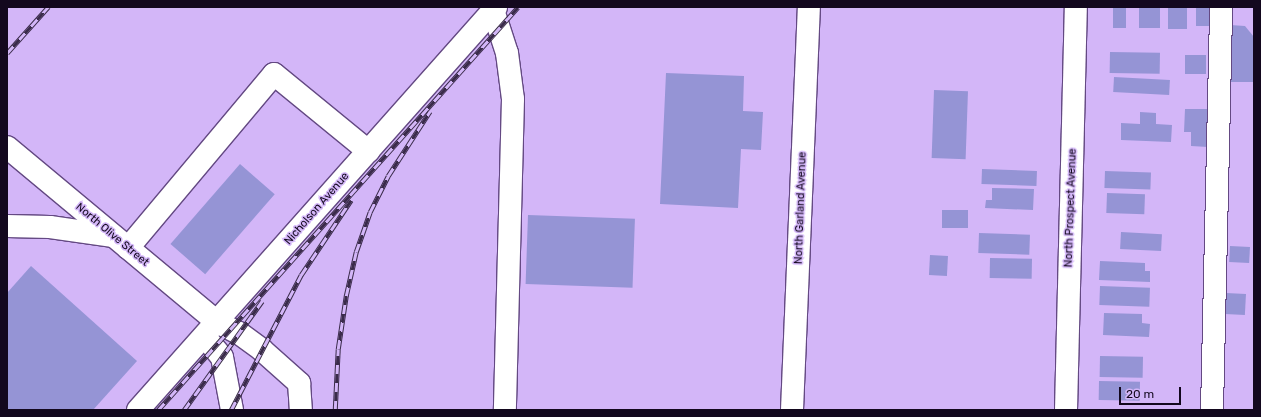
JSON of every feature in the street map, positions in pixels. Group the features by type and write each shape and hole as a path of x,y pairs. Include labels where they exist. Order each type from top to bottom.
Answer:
{"street":[{"name":"North Garland Avenue","path":"792,410 809,7"},
{"name":"North Prospect Avenue","path":"1066,410 1076,7"},
{"path":"1212,410 1221,7"},
{"path":"494,8 507,53 514,99 505,410"},
{"name":"Nicholson Avenue","path":"138,410 211,330 494,8"},
{"path":"7,226 50,227 120,242 274,74 368,151"},
{"name":"North Olive Street","path":"8,151 120,242 211,330 222,357 232,410"},
{"path":"211,330 239,333 299,383 301,410"}],"building":[{"path":"1113,7 1126,7 1126,28 1113,28"},
{"path":"1139,7 1160,7 1160,28 1139,28"},
{"path":"1168,7 1187,7 1187,29 1168,29"},
{"path":"1196,7 1215,7 1215,26 1196,26"},
{"path":"1230,25 1245,26 1254,37 1254,82 1228,82"},
{"path":"1110,52 1160,53 1160,74 1110,73"},
{"path":"1185,55 1206,55 1206,74 1185,74"},
{"path":"666,73 744,76 743,111 763,112 761,150 741,149 738,208 660,204"},
{"path":"1114,77 1170,80 1169,95 1113,92"},
{"path":"934,90 968,91 966,159 932,158"},
{"path":"1185,109 1209,109 1208,147 1191,146 1191,132 1184,132"},
{"path":"1140,112 1156,113 1156,124 1172,125 1171,142 1121,140 1121,123 1140,124"},
{"path":"240,164 275,194 205,274 170,244"},
{"path":"982,169 1037,171 1036,186 981,184"},
{"path":"1105,171 1151,173 1150,190 1104,188"},
{"path":"992,188 1034,189 1033,210 985,208 986,200 992,200"},
{"path":"1107,193 1145,194 1144,214 1106,213"},
{"path":"942,210 968,210 968,228 942,228"},
{"path":"528,215 635,219 633,288 526,284"},
{"path":"1121,232 1162,234 1161,251 1120,249"},
{"path":"979,233 1030,235 1029,255 978,253"},
{"path":"1230,246 1250,247 1249,263 1229,262"},
{"path":"930,255 948,256 947,276 929,275"},
{"path":"990,258 1032,259 1032,279 990,278"},
{"path":"1100,261 1145,263 1145,271 1150,271 1150,282 1099,280"},
{"path":"31,266 137,361 93,410 7,410 7,293"},
{"path":"1100,286 1150,288 1149,307 1099,305"},
{"path":"1226,293 1246,294 1245,315 1225,314"},
{"path":"1104,313 1142,314 1142,323 1150,324 1149,337 1103,335"},
{"path":"1100,356 1143,357 1143,378 1100,377"},
{"path":"1099,381 1140,382 1140,401 1099,400"}],"railway":[{"path":"7,53 48,7"},
{"path":"158,410 518,7"},
{"path":"335,410 338,349 346,296 356,252 370,212 388,176 430,111"},
{"path":"231,410 301,275 351,200"},
{"path":"184,410 262,301"}]}
